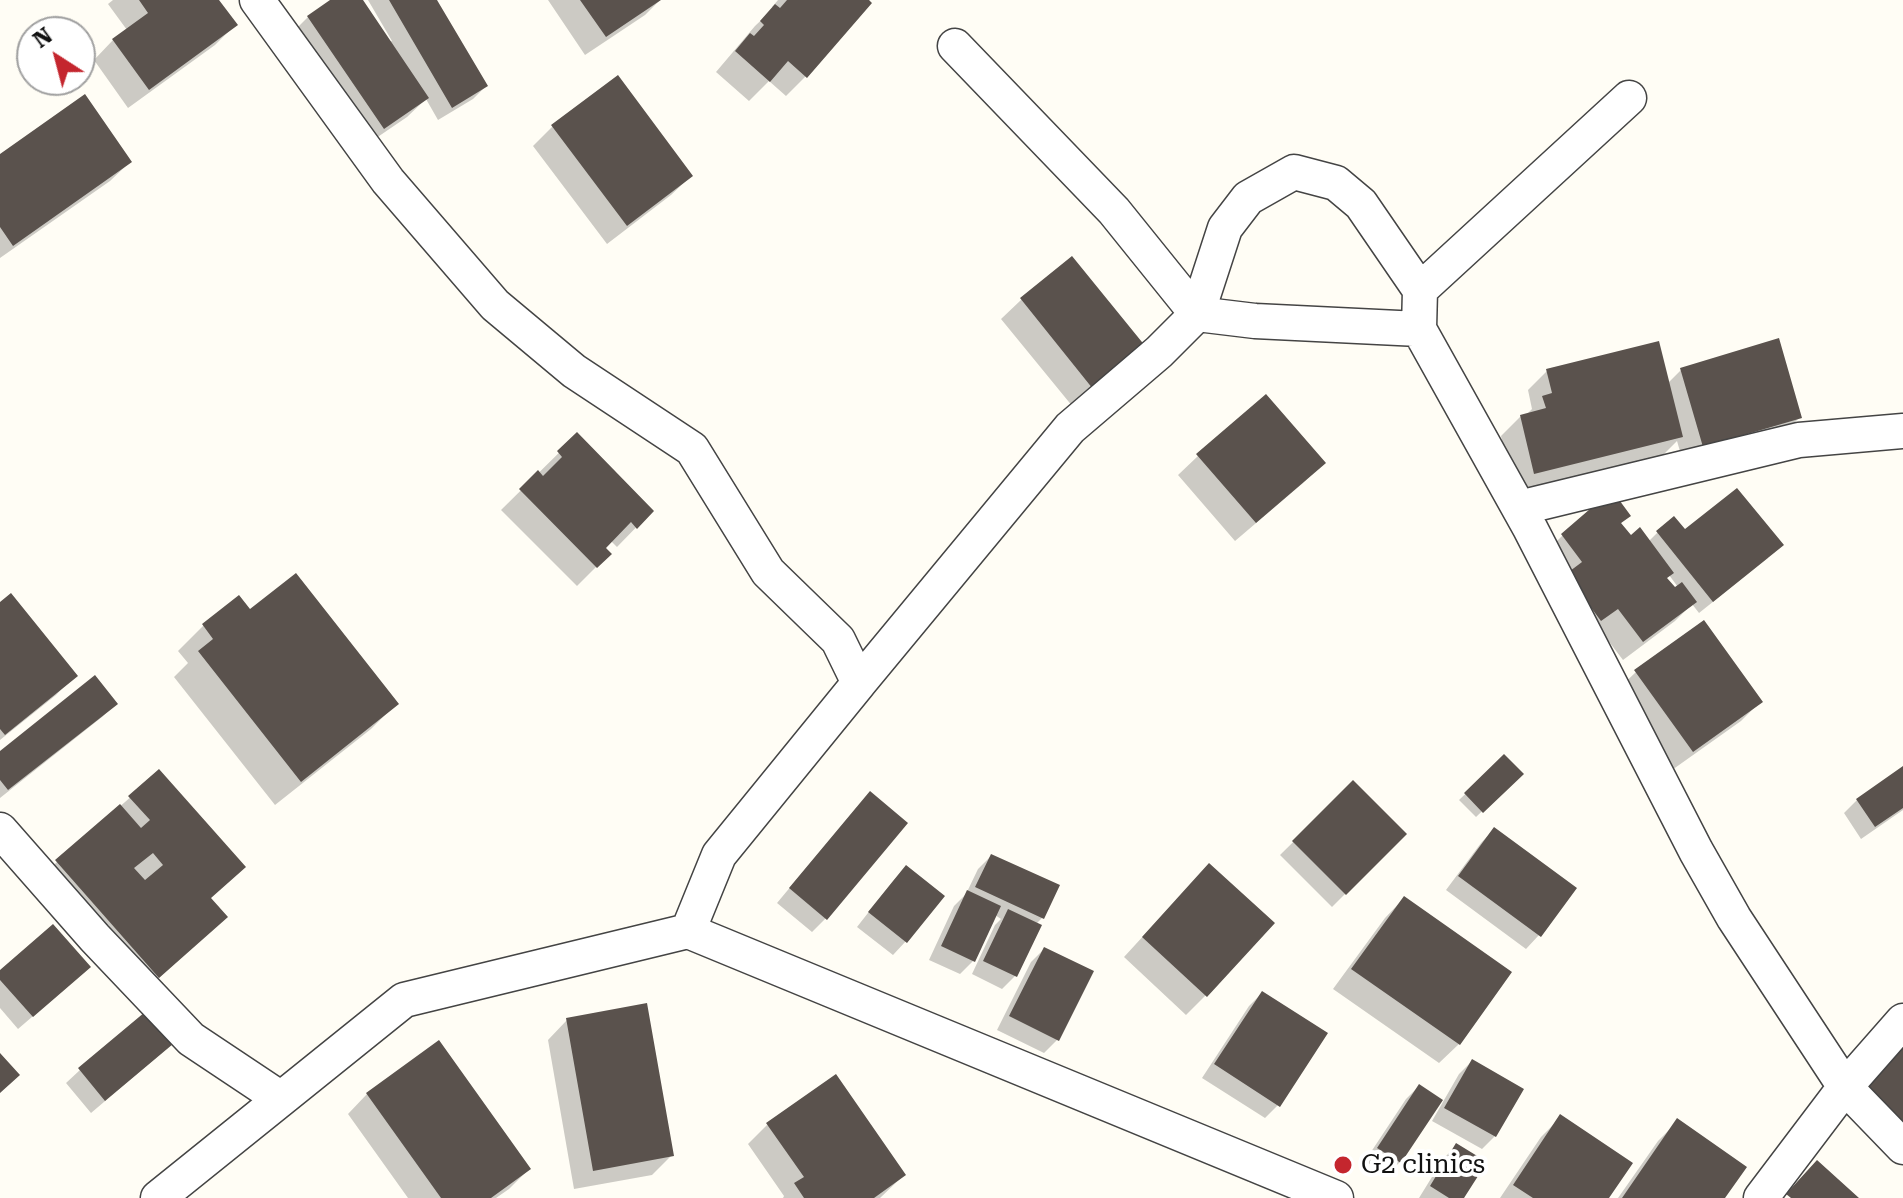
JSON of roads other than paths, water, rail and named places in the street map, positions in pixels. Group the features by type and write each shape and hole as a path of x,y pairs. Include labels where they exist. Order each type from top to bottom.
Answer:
{"street":[{"path":"257,0 388,181 495,305 574,371 692,449 768,572 838,640 859,683"},
{"path":"955,46 1114,211 1197,314 1255,321 1419,329"},
{"path":"1420,290 1629,98"},
{"path":"688,931 719,855 1070,428 1159,352 1197,314 1225,228 1248,198 1294,172 1336,183 1361,204 1420,290 1419,329 1519,508 1696,851 1734,918 1845,1087 1903,1147"},
{"path":"1519,508 1799,440 1903,431"},
{"path":"0,830 95,938 191,1039 281,1099"},
{"path":"158,1198 404,1000 688,931 1336,1198"},
{"path":"1761,1198 1845,1087 1903,1021"}],"place":[{"name":"G2 clinics","path":"1343,1165"}]}
